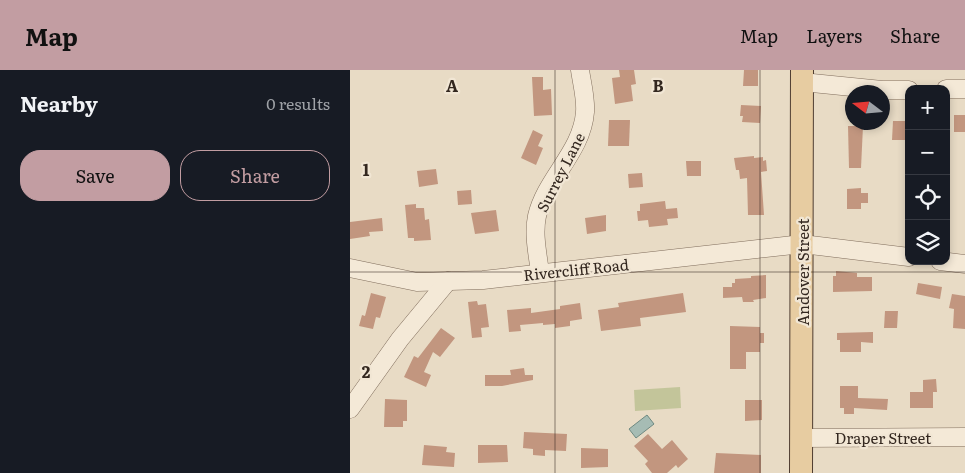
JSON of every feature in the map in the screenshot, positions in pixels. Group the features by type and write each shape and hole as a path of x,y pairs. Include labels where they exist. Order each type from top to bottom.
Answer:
{"main road":[{"name":"Andover Street","path":"801,473 802,76"}],"street":[{"name":"Surrey Lane","path":"540,273 536,239 537,217 550,185 574,148 581,130 585,103 580,70"},
{"path":"802,76 882,90 905,90"},
{"path":"950,89 965,89"},
{"name":"Rivercliff Road","path":"350,268 417,282 484,280 802,244 905,257"},
{"path":"950,262 965,264"},
{"path":"350,408 400,339 448,281"},
{"name":"Draper Street","path":"801,438 965,437"}],"green space":[{"path":"680,387 681,408 635,411 634,390"}],"water":[{"path":"647,415 654,424 636,438 629,429"}],"building":[{"path":"619,70 634,70 636,84 631,85 633,101 615,104 612,78 620,77"},
{"path":"744,70 758,70 758,86 743,86"},
{"path":"532,77 543,77 543,90 551,89 552,115 534,116"},
{"path":"741,105 761,106 760,123 742,122 743,116 740,116"},
{"path":"954,115 965,115 965,132 954,132"},
{"path":"609,120 630,120 629,146 608,146"},
{"path":"893,121 905,121 905,140 892,140"},
{"path":"533,130 543,135 538,146 543,148 536,165 521,158"},
{"path":"848,130 863,130 861,168 849,168"},
{"path":"754,156 754,158 763,157 763,161 766,160 767,171 761,172 764,215 748,215 747,178 740,179 739,170 736,170 734,158"},
{"path":"686,161 701,161 701,176 687,176"},
{"path":"436,169 438,184 419,187 417,171"},
{"path":"642,173 643,187 629,188 628,174"},
{"path":"861,188 861,193 868,193 868,203 861,203 861,209 847,209 847,189"},
{"path":"471,190 472,204 458,205 457,191"},
{"path":"665,201 666,209 677,208 678,218 667,219 668,225 649,227 648,220 638,221 637,211 640,211 640,204"},
{"path":"416,204 416,208 424,208 425,220 429,219 431,240 414,241 414,238 408,238 405,205"},
{"path":"496,210 499,231 475,234 471,213"},
{"path":"606,215 606,231 587,234 585,218"},
{"path":"382,218 383,231 369,232 370,236 350,239 350,222"},
{"path":"836,271 857,273 857,277 872,277 872,291 833,292 833,276 836,276"},
{"path":"766,275 766,298 753,300 754,302 743,302 742,297 723,298 723,287 732,287 735,279"},
{"path":"918,283 942,287 940,299 916,294"},
{"path":"371,293 386,297 380,318 376,317 373,329 359,326 362,315 365,316"},
{"path":"683,293 686,312 640,318 641,326 601,331 598,310 619,307 618,303"},
{"path":"952,294 965,296 965,329 953,328 954,309 949,308"},
{"path":"477,301 478,305 486,304 489,327 481,328 482,337 472,338 468,302"},
{"path":"580,303 582,319 570,321 570,326 555,328 555,324 543,325 543,323 520,325 521,331 509,332 507,310 531,308 531,313 560,309 560,306"},
{"path":"885,311 898,311 897,328 884,328"},
{"path":"730,326 760,327 760,333 764,333 764,343 760,343 760,352 746,352 746,369 730,369"},
{"path":"441,328 455,338 440,357 433,352 424,372 431,375 426,387 404,377 414,356 418,358"},
{"path":"873,332 873,343 861,342 861,352 840,352 840,340 837,340 837,333"},
{"path":"524,368 525,375 533,375 533,380 502,386 485,386 485,375 511,375 510,370"},
{"path":"936,379 937,392 933,392 933,408 910,408 910,392 923,392 923,380"},
{"path":"840,386 858,386 858,398 888,399 887,410 854,408 854,414 844,414 844,408 840,408"},
{"path":"385,399 407,400 407,421 403,421 403,427 384,427"},
{"path":"745,400 762,400 762,420 745,421"},
{"path":"524,432 567,434 566,451 545,450 545,456 533,455 533,449 523,448"},
{"path":"648,434 662,449 672,440 688,459 678,468 676,465 667,473 652,473 645,464 648,461 634,446"},
{"path":"424,445 447,447 446,452 455,453 454,467 422,465"},
{"path":"478,445 507,445 508,462 478,463"},
{"path":"581,448 608,449 608,467 581,468"},
{"path":"716,453 761,455 761,473 714,473"}]}
